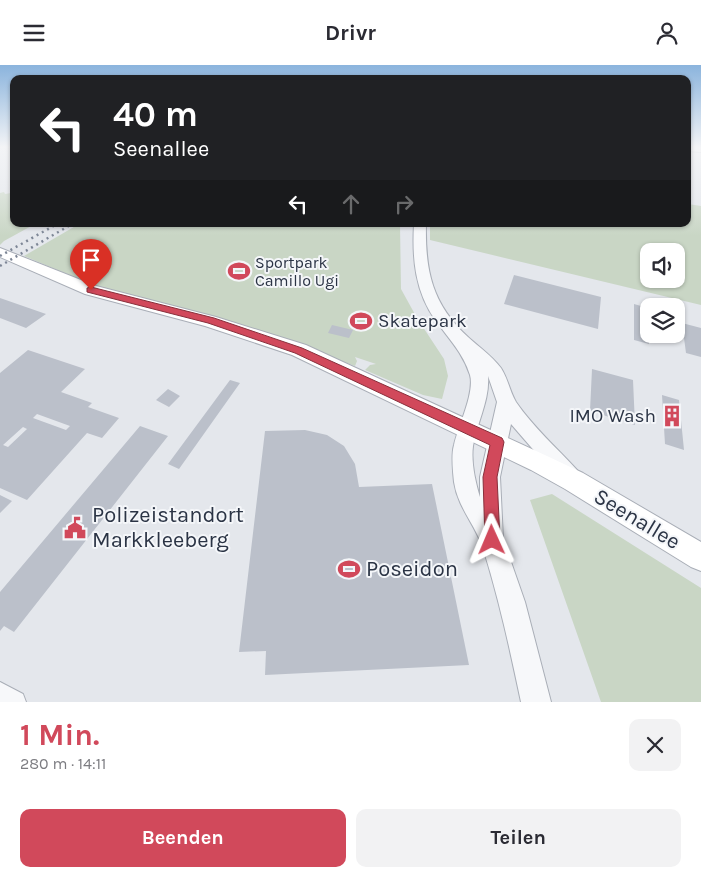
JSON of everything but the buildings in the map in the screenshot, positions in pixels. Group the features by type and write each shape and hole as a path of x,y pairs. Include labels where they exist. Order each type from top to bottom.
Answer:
{"main road":[{"name":"Seenallee","path":"0,252 91,290 218,323 298,350 497,442 574,481 701,557"}],"street":[{"path":"420,227 419,260 422,279 435,307 462,341 494,371 501,381 506,402 490,477 492,540"},
{"path":"462,341 479,376 479,397 463,447 462,465 465,482 471,504 492,540 512,602 536,702"},
{"name":"Seenallee","path":"506,402 516,418 574,481"},
{"path":"0,693 15,702"}],"green space":[{"path":"4,192 5,194 10,193 10,227 30,227 0,245 0,193"},
{"path":"691,204 701,206 701,305 685,301 685,298 672,298 430,240 430,227 691,227"},
{"path":"74,227 400,227 401,289 417,318 444,359 448,376 442,399 423,395 365,370 370,365 376,364 355,357 357,361 355,366 247,326 93,285 24,256"},
{"path":"552,494 701,588 701,702 601,702 530,500"}],"railway":[{"path":"0,256 52,227"},
{"path":"0,266 67,227"}],"place":[{"name":"Sportpark Camillo Ugi","path":"239,271"},
{"name":"Skatepark","path":"361,321"},
{"name":"IMO Wash","path":"672,416"},
{"name":"Polizeistandort Markkleeberg","path":"75,528"},
{"name":"Poseidon","path":"349,569"}],"route":[{"path":"91,290 210,321 298,350 331,367 497,442 490,477 492,540"}]}
